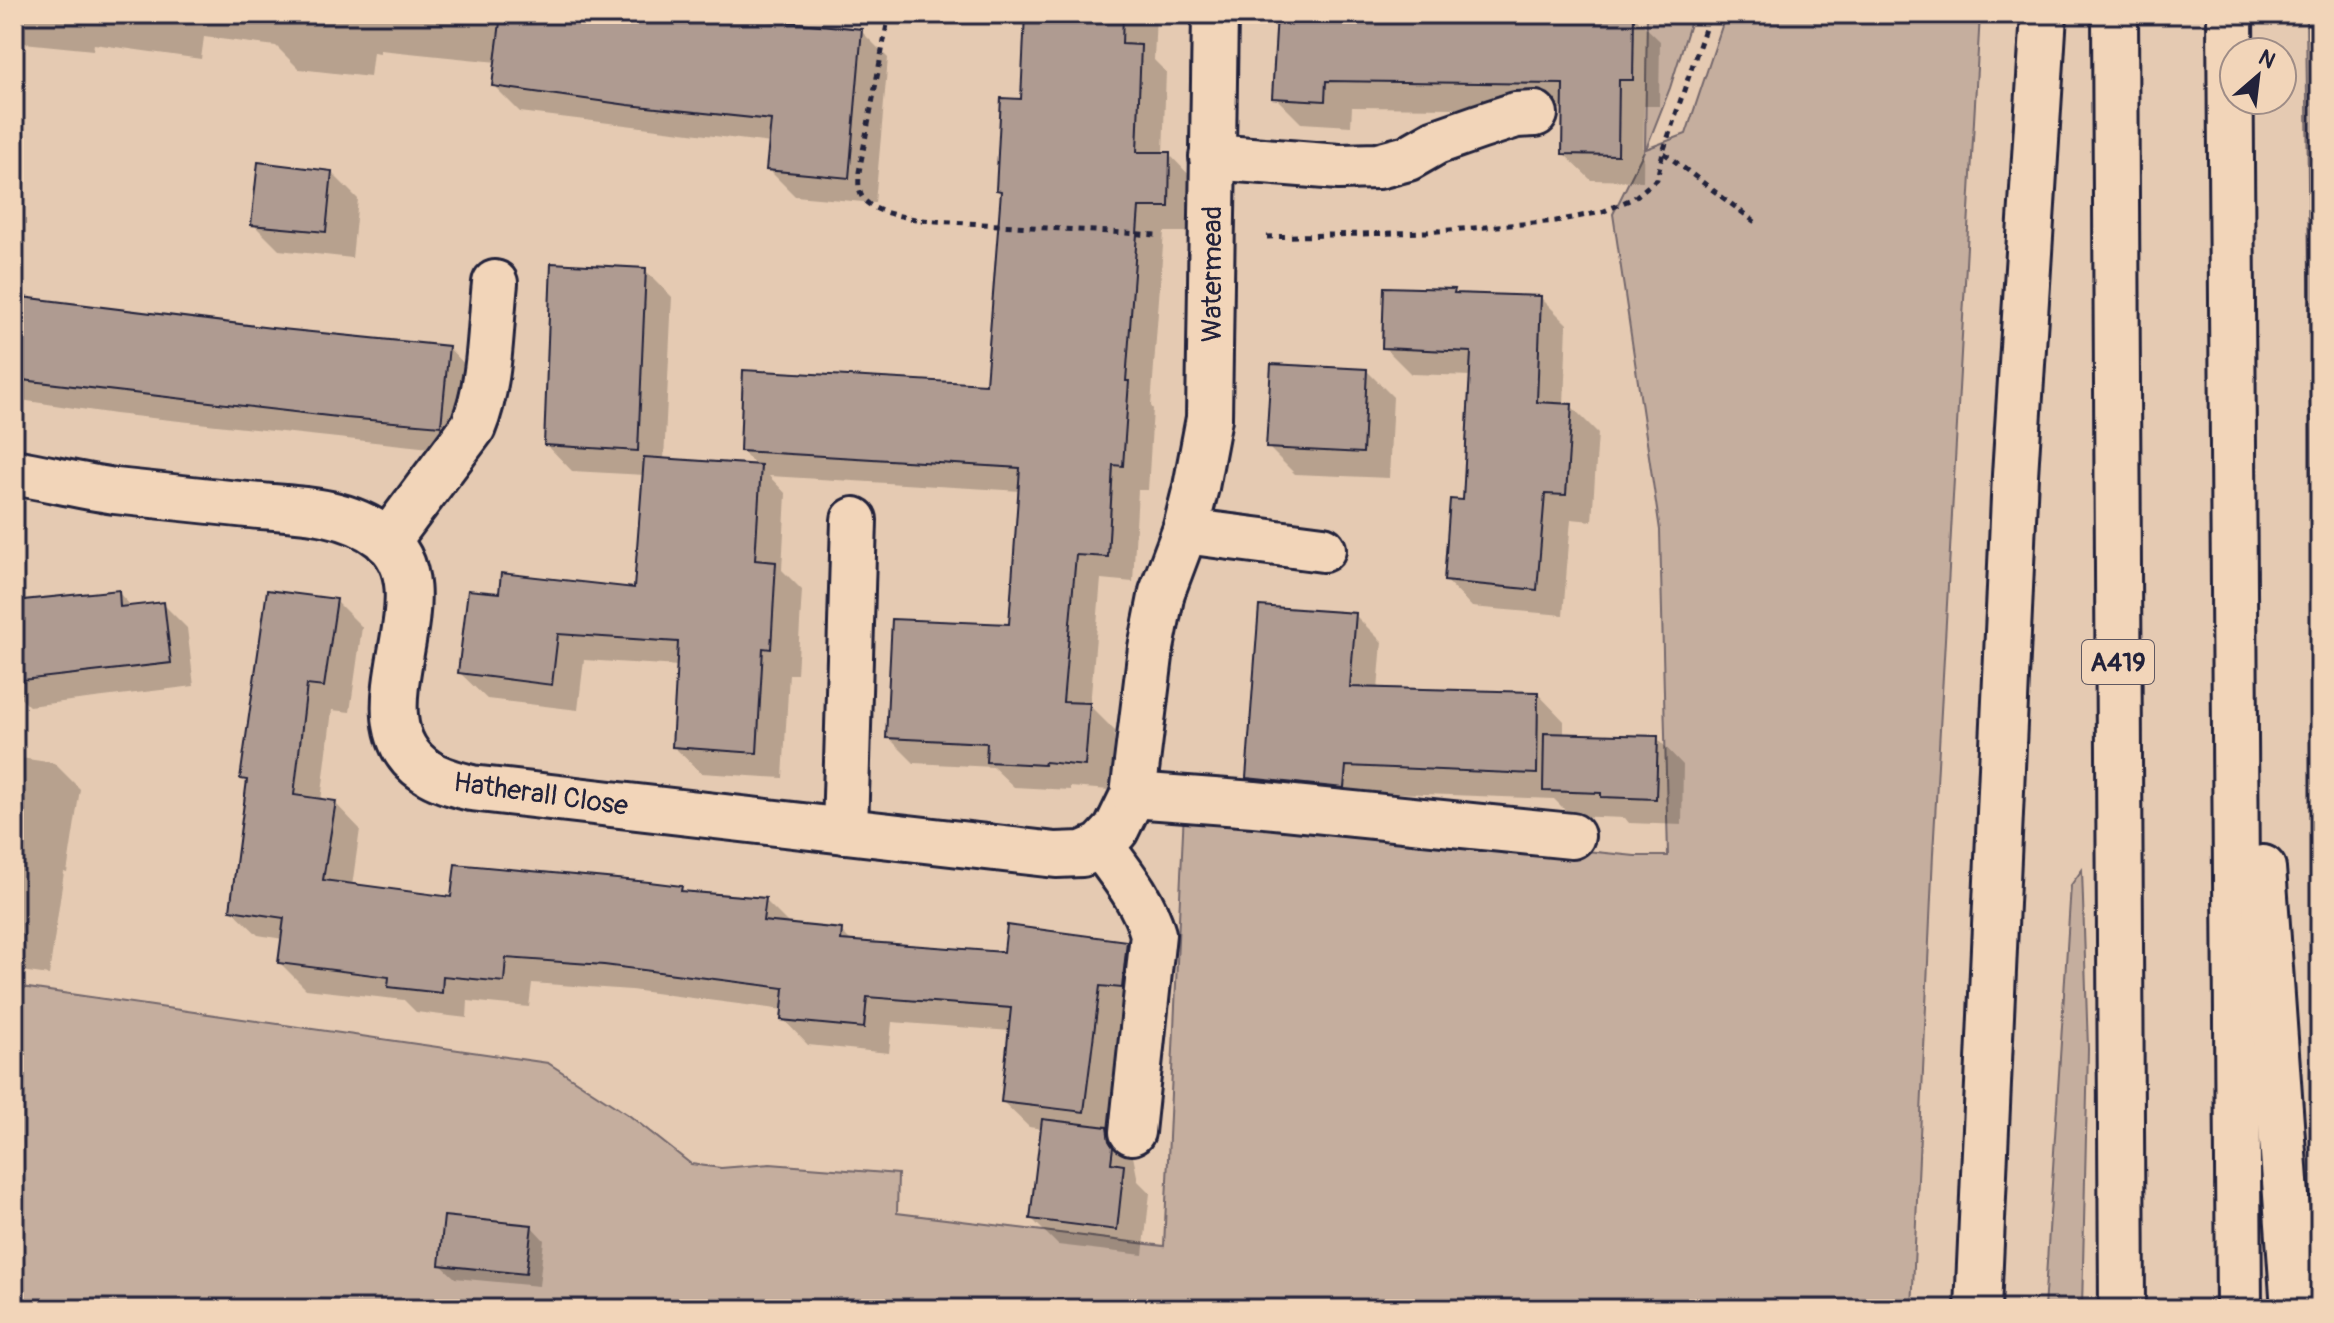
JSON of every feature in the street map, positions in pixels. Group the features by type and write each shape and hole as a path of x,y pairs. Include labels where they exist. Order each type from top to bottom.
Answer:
{"main road":[{"name":"Watermead","path":"1120,819 1162,592 1185,531 1209,418 1215,14"},
{"path":"1978,1309 2014,491 2044,14"},
{"name":"A419","path":"2115,14 2122,1309"},
{"path":"2230,14 2239,1309"},
{"path":"1212,157 1339,167 1378,166 1408,158 1436,142 1479,127 1516,115 1535,114"},
{"path":"14,472 112,490 326,513 363,525 387,542 473,427 481,401 495,283"},
{"path":"2233,446 2294,1309"},
{"path":"845,831 854,520"},
{"path":"1185,531 1323,549"},
{"name":"Hatherall Close","path":"387,542 398,555 405,572 407,593 394,715 396,736 425,771 471,788 1056,855 1082,854 1120,819 1254,804 1572,836"},
{"path":"1120,819 1135,894 1153,934 1132,1132"}],"path":[{"path":"1710,14 1663,152 1755,222"}],"shaded area":[{"path":"1647,14 1693,14 1670,88 1646,149 1686,134 1726,14 1980,14 1933,854 1912,1309 14,1309 14,986 548,1063 630,1116 691,1164 721,1168 770,1164 898,1174 897,1213 1164,1246 1184,810 1635,856 1668,856 1660,530 1613,214 1645,149"},
{"path":"2306,14 2320,14 2320,663 2312,530"},
{"path":"2082,870 2088,1049 2082,1309 2044,1309 2071,885"}],"building":[{"path":"501,14 703,14 862,29 849,178 766,170 771,120 628,105 492,86"},
{"path":"1025,14 1123,14 1122,44 1141,45 1137,152 1170,152 1169,207 1139,207 1123,466 1113,465 1108,557 1076,555 1063,702 1090,703 1085,766 986,762 987,743 886,738 892,619 1009,624 1020,468 740,451 743,370 986,384 1001,191 996,190 1001,98 1021,99"},
{"path":"1277,14 1634,14 1633,80 1619,80 1618,155 1562,154 1563,84 1326,81 1325,101 1272,98"},
{"path":"258,162 332,171 326,232 251,225"},
{"path":"551,263 646,268 638,451 544,445"},
{"path":"1384,287 1541,296 1537,402 1572,404 1566,495 1545,494 1537,590 1444,581 1450,499 1463,500 1471,352 1382,348"},
{"path":"14,296 449,346 441,426 346,418 14,379"},
{"path":"1271,364 1367,369 1363,453 1266,448"},
{"path":"644,457 761,465 755,560 776,562 771,649 763,648 757,753 672,747 678,642 558,634 552,685 458,673 468,590 499,593 501,573 634,588"},
{"path":"119,590 120,607 164,602 171,663 14,681 14,601"},
{"path":"267,590 337,599 324,687 307,685 294,795 336,801 323,880 451,897 455,864 649,882 682,886 681,891 766,898 763,921 842,929 841,940 1004,952 1007,925 1127,941 1122,988 1100,986 1084,1112 1001,1102 1011,1008 867,997 864,1028 781,1020 784,988 604,965 506,958 504,982 443,976 442,993 388,987 389,977 278,963 284,918 230,910 247,780 240,779"},
{"path":"1259,606 1356,613 1350,687 1538,692 1537,774 1346,766 1344,788 1246,778"},
{"path":"1544,733 1658,736 1656,799 1543,791"},
{"path":"1042,1119 1107,1127 1113,1147 1111,1163 1124,1165 1117,1230 1030,1219"},
{"path":"444,1216 532,1225 526,1274 439,1265"}]}
